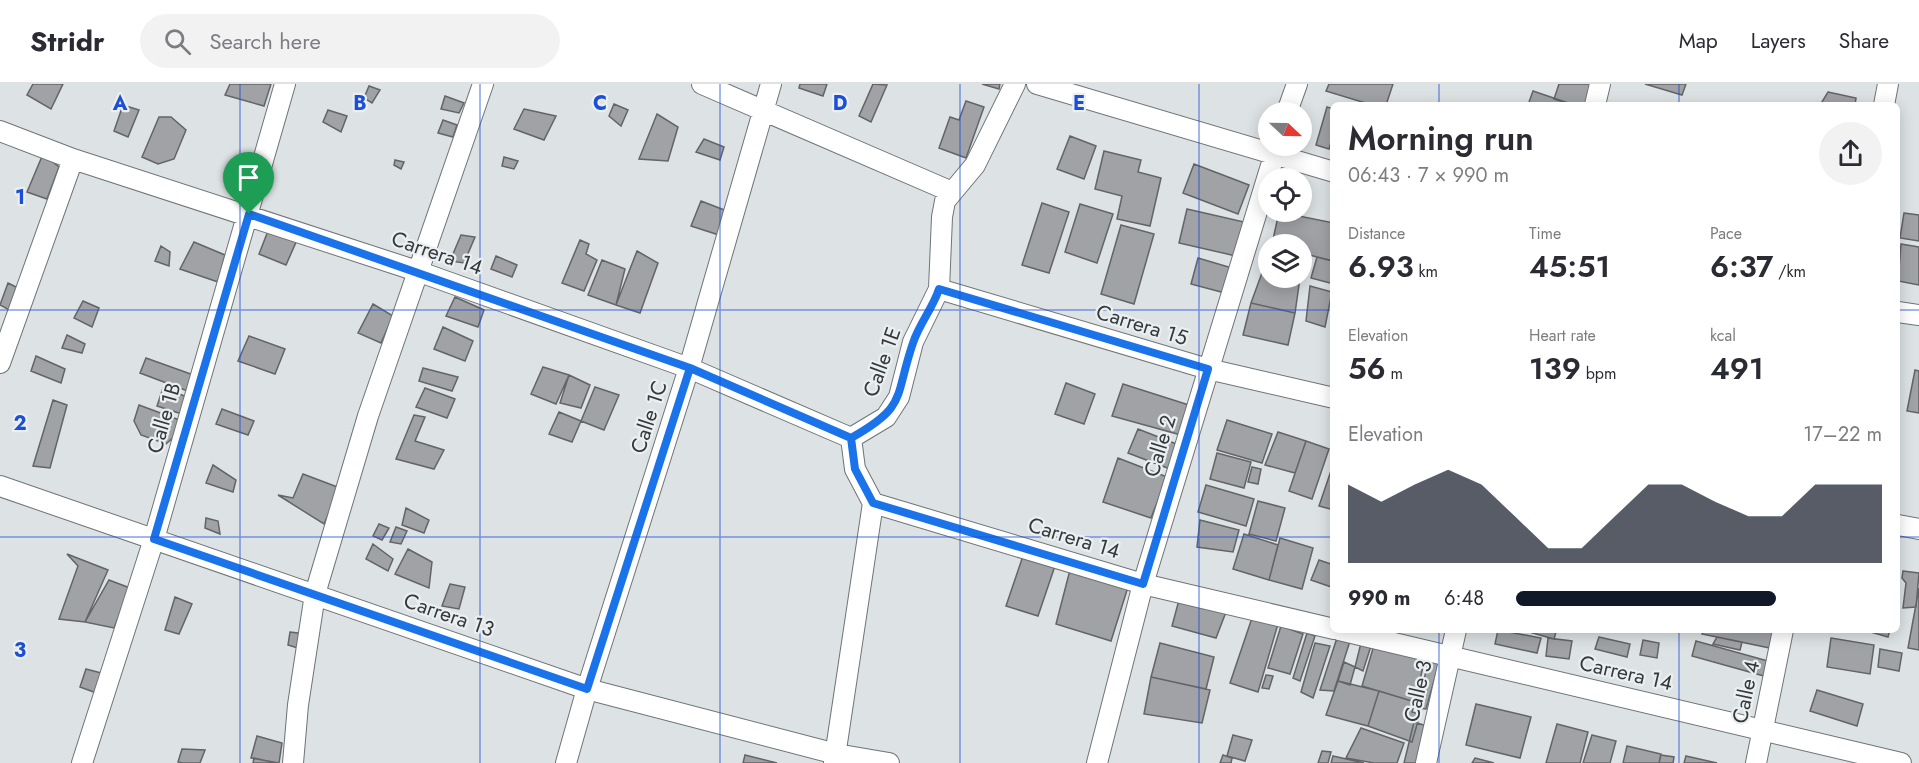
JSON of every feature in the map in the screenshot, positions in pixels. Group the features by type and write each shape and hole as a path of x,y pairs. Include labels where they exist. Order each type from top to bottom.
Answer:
{"street":[{"name":"Calle 1B","path":"82,763 154,539 285,84"},
{"path":"293,763 298,705 315,594 368,417 483,84"},
{"path":"702,84 952,192"},
{"name":"Calle 1C","path":"566,763 587,689 690,368 771,84"},
{"name":"Calle 1E","path":"851,438 886,417 899,398 913,342 939,289 942,217 945,201 975,165 1015,84"},
{"path":"1037,84 1258,145"},
{"path":"1291,102 1297,84"},
{"path":"1596,102 1600,84"},
{"path":"1885,102 1888,84"},
{"name":"Carrera 14","path":"0,131 73,159 249,214 417,271 690,368 851,438"},
{"name":"Calle 2","path":"1097,763 1143,584 1273,156"},
{"path":"1291,156 1330,171"},
{"path":"0,363 73,159"},
{"name":"Carrera 15","path":"939,289 1208,369 1330,397"},
{"path":"1900,312 1919,315"},
{"path":"835,758 873,503 855,469 851,438"},
{"name":"Carrera 13","path":"0,486 587,689 835,758 889,763"},
{"name":"Carrera 14","path":"873,503 1143,584 1330,628"},
{"path":"1900,525 1919,529"},
{"name":"Carrera 14","path":"1352,633 1901,763"},
{"name":"Calle 3","path":"1426,763 1455,633"},
{"name":"Calle 4","path":"1756,763 1782,633"}],"building":[{"path":"33,84 63,84 51,109 27,95"},
{"path":"230,84 271,84 264,106 225,95"},
{"path":"800,84 827,84 823,96 799,88"},
{"path":"873,84 887,85 871,122 859,116"},
{"path":"982,84 1000,84 999,89"},
{"path":"1329,84 1393,84 1387,102 1362,102 1326,91"},
{"path":"1559,84 1592,84 1587,102 1563,102 1554,99"},
{"path":"1645,84 1686,84 1682,95"},
{"path":"369,86 380,90 372,103 364,98"},
{"path":"1533,91 1565,102 1529,102"},
{"path":"1828,92 1856,98 1855,102 1822,102"},
{"path":"445,96 464,103 459,113 441,109"},
{"path":"966,101 984,107 966,158 939,148 950,117 959,120"},
{"path":"614,104 628,110 621,126 609,116"},
{"path":"123,105 139,110 128,137 114,131"},
{"path":"1327,107 1330,108 1329,149 1316,145"},
{"path":"524,109 556,116 544,140 514,129"},
{"path":"328,110 347,116 341,132 323,122"},
{"path":"657,114 678,127 668,161 639,159"},
{"path":"159,117 171,117 186,130 174,159 158,164 142,157"},
{"path":"443,120 457,125 453,137 438,133"},
{"path":"1070,136 1096,146 1084,179 1057,169"},
{"path":"704,139 724,147 720,160 696,152"},
{"path":"1104,151 1141,160 1138,172 1161,178 1150,226 1117,219 1122,196 1095,189"},
{"path":"43,154 59,167 47,199 27,192"},
{"path":"504,157 518,161 514,169 502,166"},
{"path":"395,160 404,162 401,169 394,165"},
{"path":"1194,164 1249,185 1238,214 1183,193"},
{"path":"701,201 732,213 719,235 691,226"},
{"path":"1042,203 1069,212 1049,273 1022,265"},
{"path":"1080,204 1113,214 1097,263 1065,252"},
{"path":"1187,209 1244,222 1236,256 1179,243"},
{"path":"1904,213 1919,215 1919,241 1900,238"},
{"path":"1312,219 1330,222 1330,260 1312,256 1312,234 1274,234 1277,222 1312,222"},
{"path":"1121,225 1154,234 1134,304 1101,294"},
{"path":"268,231 297,240 286,265 259,254"},
{"path":"461,235 475,237 464,263 450,261"},
{"path":"580,240 589,244 586,254 597,260 584,291 562,283"},
{"path":"194,242 225,255 218,282 180,269"},
{"path":"1901,244 1919,247 1919,285 1900,281"},
{"path":"161,246 170,252 169,266 155,261"},
{"path":"637,251 658,263 640,313 616,305"},
{"path":"496,256 517,265 512,277 491,269"},
{"path":"1317,257 1330,260 1330,283 1312,278"},
{"path":"1198,258 1232,268 1225,293 1191,284"},
{"path":"602,260 625,269 616,305 588,295"},
{"path":"8,283 20,289 13,312 0,305"},
{"path":"1258,284 1258,288 1299,288 1295,313 1251,303"},
{"path":"1312,287 1330,291 1325,327 1306,321 1310,288"},
{"path":"455,297 484,310 478,327 446,316"},
{"path":"83,301 99,308 92,327 74,318"},
{"path":"1251,303 1295,313 1288,345 1243,335"},
{"path":"373,304 393,316 381,343 358,333"},
{"path":"443,327 473,341 465,361 434,349"},
{"path":"67,335 85,344 82,353 62,348"},
{"path":"249,336 285,349 275,374 238,361"},
{"path":"36,356 65,369 61,383 31,371"},
{"path":"146,358 199,377 193,393 140,373"},
{"path":"543,367 569,375 556,404 531,394"},
{"path":"423,368 458,377 452,391 419,381"},
{"path":"1915,370 1919,371 1919,413 1907,411"},
{"path":"569,375 590,385 581,408 560,403"},
{"path":"1066,383 1095,394 1084,424 1055,414"},
{"path":"1123,384 1189,405 1181,435 1112,416"},
{"path":"595,387 619,395 604,430 581,421"},
{"path":"163,388 190,398 185,415 157,406"},
{"path":"425,388 455,399 447,418 416,407"},
{"path":"53,400 67,405 50,468 33,466"},
{"path":"139,405 182,421 176,435 166,444 141,435 134,421"},
{"path":"222,409 254,421 248,435 216,424"},
{"path":"559,412 581,421 572,442 549,434"},
{"path":"414,415 425,417 415,441 444,450 434,469 396,459"},
{"path":"1227,420 1272,434 1262,463 1217,450"},
{"path":"1138,429 1179,445 1170,469 1128,453"},
{"path":"1278,432 1306,441 1295,473 1265,465"},
{"path":"1306,441 1329,449 1312,499 1289,491"},
{"path":"1217,453 1251,462 1244,488 1210,479"},
{"path":"1118,458 1167,477 1151,518 1103,502"},
{"path":"213,465 236,480 233,492 206,483"},
{"path":"1252,467 1261,469 1258,484 1248,482"},
{"path":"303,474 340,488 324,524 278,495 293,498"},
{"path":"1330,474 1330,509 1319,506"},
{"path":"1206,485 1254,499 1246,526 1198,512"},
{"path":"1258,501 1285,508 1276,541 1249,534"},
{"path":"406,508 429,520 424,533 402,525"},
{"path":"206,518 218,521 220,534 205,528"},
{"path":"1200,520 1239,530 1233,552 1197,547"},
{"path":"379,524 389,528 382,540 373,536"},
{"path":"396,527 407,531 401,544 390,542"},
{"path":"1244,534 1278,545 1269,580 1233,569"},
{"path":"1280,538 1313,548 1302,589 1269,580"},
{"path":"373,544 393,559 388,571 366,559"},
{"path":"408,549 432,562 429,588 395,574"},
{"path":"1025,550 1057,560 1038,616 1006,606"},
{"path":"67,554 108,570 85,622 59,619 78,566"},
{"path":"1319,560 1330,564 1330,587 1311,580"},
{"path":"1070,570 1128,587 1111,641 1056,624"},
{"path":"1903,571 1919,573 1916,607 1903,608 1906,583 1902,578"},
{"path":"109,580 130,588 114,628 85,622"},
{"path":"450,584 465,587 459,609 442,606"},
{"path":"1919,588 1919,650 1908,648"},
{"path":"175,597 192,604 179,634 165,630"},
{"path":"1179,600 1226,612 1216,638 1172,626"},
{"path":"1253,615 1278,624 1258,692 1230,683"},
{"path":"1281,626 1303,634 1290,674 1268,668"},
{"path":"290,632 305,634 301,649 288,645"},
{"path":"1307,633 1315,636 1300,681 1293,678"},
{"path":"1497,633 1514,633 1541,638 1537,653 1495,644"},
{"path":"1533,633 1556,633 1554,639"},
{"path":"1702,633 1772,633 1770,648"},
{"path":"1874,633 1889,633 1888,637"},
{"path":"1599,637 1630,644 1627,657 1595,649"},
{"path":"1717,637 1742,642 1740,650 1713,644"},
{"path":"1337,638 1350,641 1334,691 1320,690"},
{"path":"1548,638 1572,641 1569,659 1546,656"},
{"path":"1831,638 1874,645 1870,674 1827,667"},
{"path":"1643,640 1659,643 1657,658 1640,655"},
{"path":"1696,641 1768,661 1764,676 1692,656"},
{"path":"1160,643 1214,657 1206,689 1151,677"},
{"path":"1315,643 1330,646 1313,698 1301,692"},
{"path":"1361,643 1371,646 1363,671 1355,667"},
{"path":"1374,645 1425,658 1415,702 1362,686"},
{"path":"1880,649 1902,653 1899,671 1878,667"},
{"path":"1429,659 1440,660 1426,709 1417,708"},
{"path":"1344,662 1355,667 1350,685 1338,681"},
{"path":"86,669 109,675 102,695 80,687"},
{"path":"1266,675 1273,676 1269,689 1262,688"},
{"path":"1151,677 1210,690 1202,723 1144,714"},
{"path":"1338,681 1379,691 1368,726 1326,715"},
{"path":"1817,690 1863,704 1857,726 1810,711"},
{"path":"1379,691 1415,702 1412,712 1420,714 1412,742 1368,726"},
{"path":"1476,704 1531,717 1520,758 1466,745"},
{"path":"1414,722 1427,726 1417,763 1404,763"},
{"path":"1557,724 1588,732 1580,763 1546,763"},
{"path":"1361,728 1404,743 1397,763 1374,763 1346,758"},
{"path":"1233,735 1252,740 1245,761 1227,756"},
{"path":"1592,735 1616,741 1610,763 1583,763"},
{"path":"257,736 282,743 279,763 251,758"},
{"path":"1627,746 1661,754 1659,763 1623,763"},
{"path":"182,749 205,750 200,763 183,763 178,762"},
{"path":"1322,751 1331,752 1328,763 1318,763"},
{"path":"745,755 777,763 743,763"},
{"path":"1223,755 1232,758 1231,763 1220,763"},
{"path":"1661,755 1674,757 1673,763 1659,763"},
{"path":"1333,756 1364,763 1331,763"},
{"path":"1686,756 1717,763 1684,763"},
{"path":"254,758 276,763 253,763"},
{"path":"1475,758 1494,763 1472,763"}],"route":[{"path":"249,214 154,539 587,689 690,368 851,438 886,417 893,409 899,398 913,342 939,289 1208,369 1143,584 873,503 855,469 851,438 770,403 690,368 249,214"}]}
